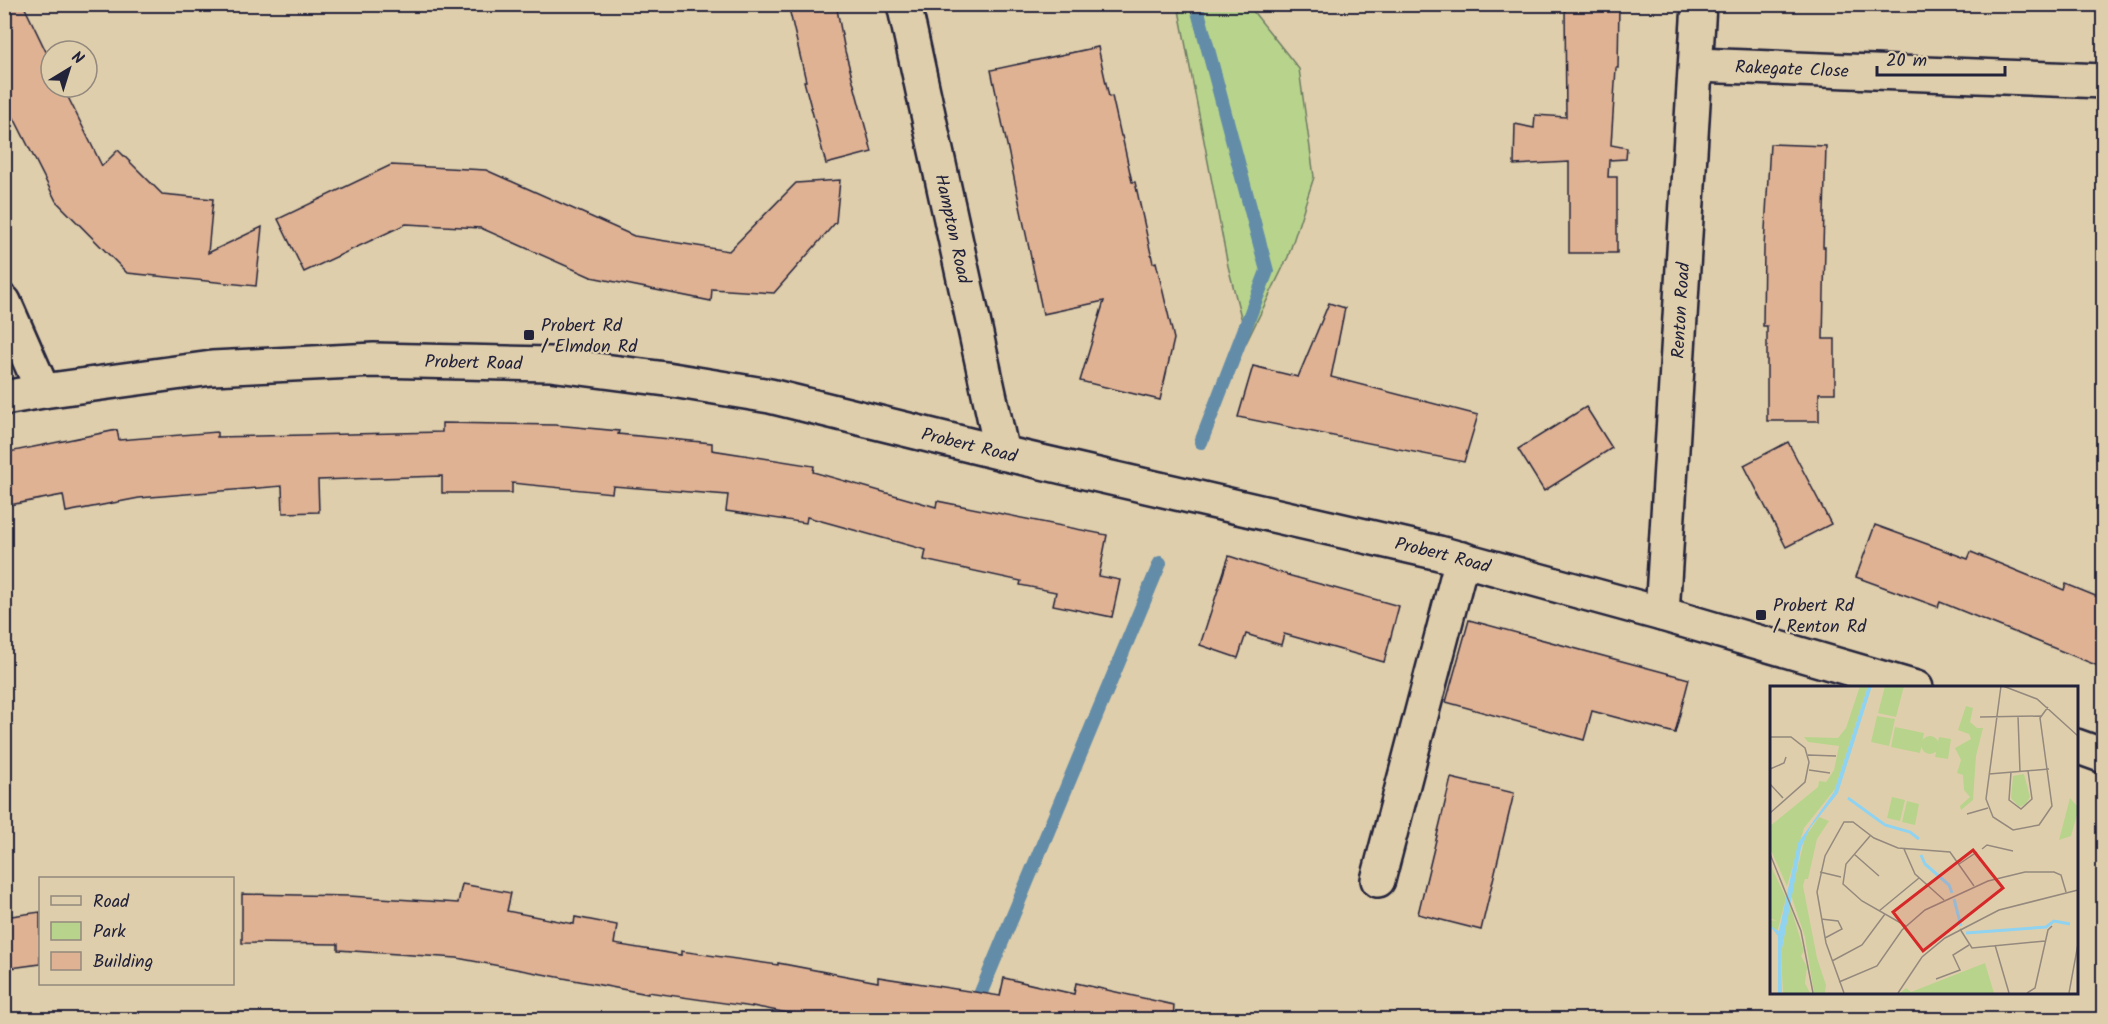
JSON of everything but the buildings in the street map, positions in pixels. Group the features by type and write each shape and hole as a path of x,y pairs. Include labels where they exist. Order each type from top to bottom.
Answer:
{"street":[{"name":"Hampton Road","path":"904,4 1002,453"},
{"name":"Renton Road","path":"1662,614 1699,4"},
{"name":"Rakegate Close","path":"1696,65 2103,81"},
{"path":"4,302 43,391"},
{"name":"Probert Road","path":"4,398 224,367 374,360 550,364 666,379 770,396 1002,453 1462,559 1909,686"},
{"path":"1378,880 1462,559"},
{"path":"2078,747 2103,756"}],"green space":[{"path":"1178,5 1248,5 1299,69 1314,177 1288,257 1247,341 1228,266"}],"waterway":[{"path":"1196,4 1267,271 1201,442"},
{"path":"974,1009 1160,563"}],"place":[{"name":"Probert Rd / Elmdon Rd","path":"529,335"},
{"name":"Probert Rd / Renton Rd","path":"1761,615"}]}
